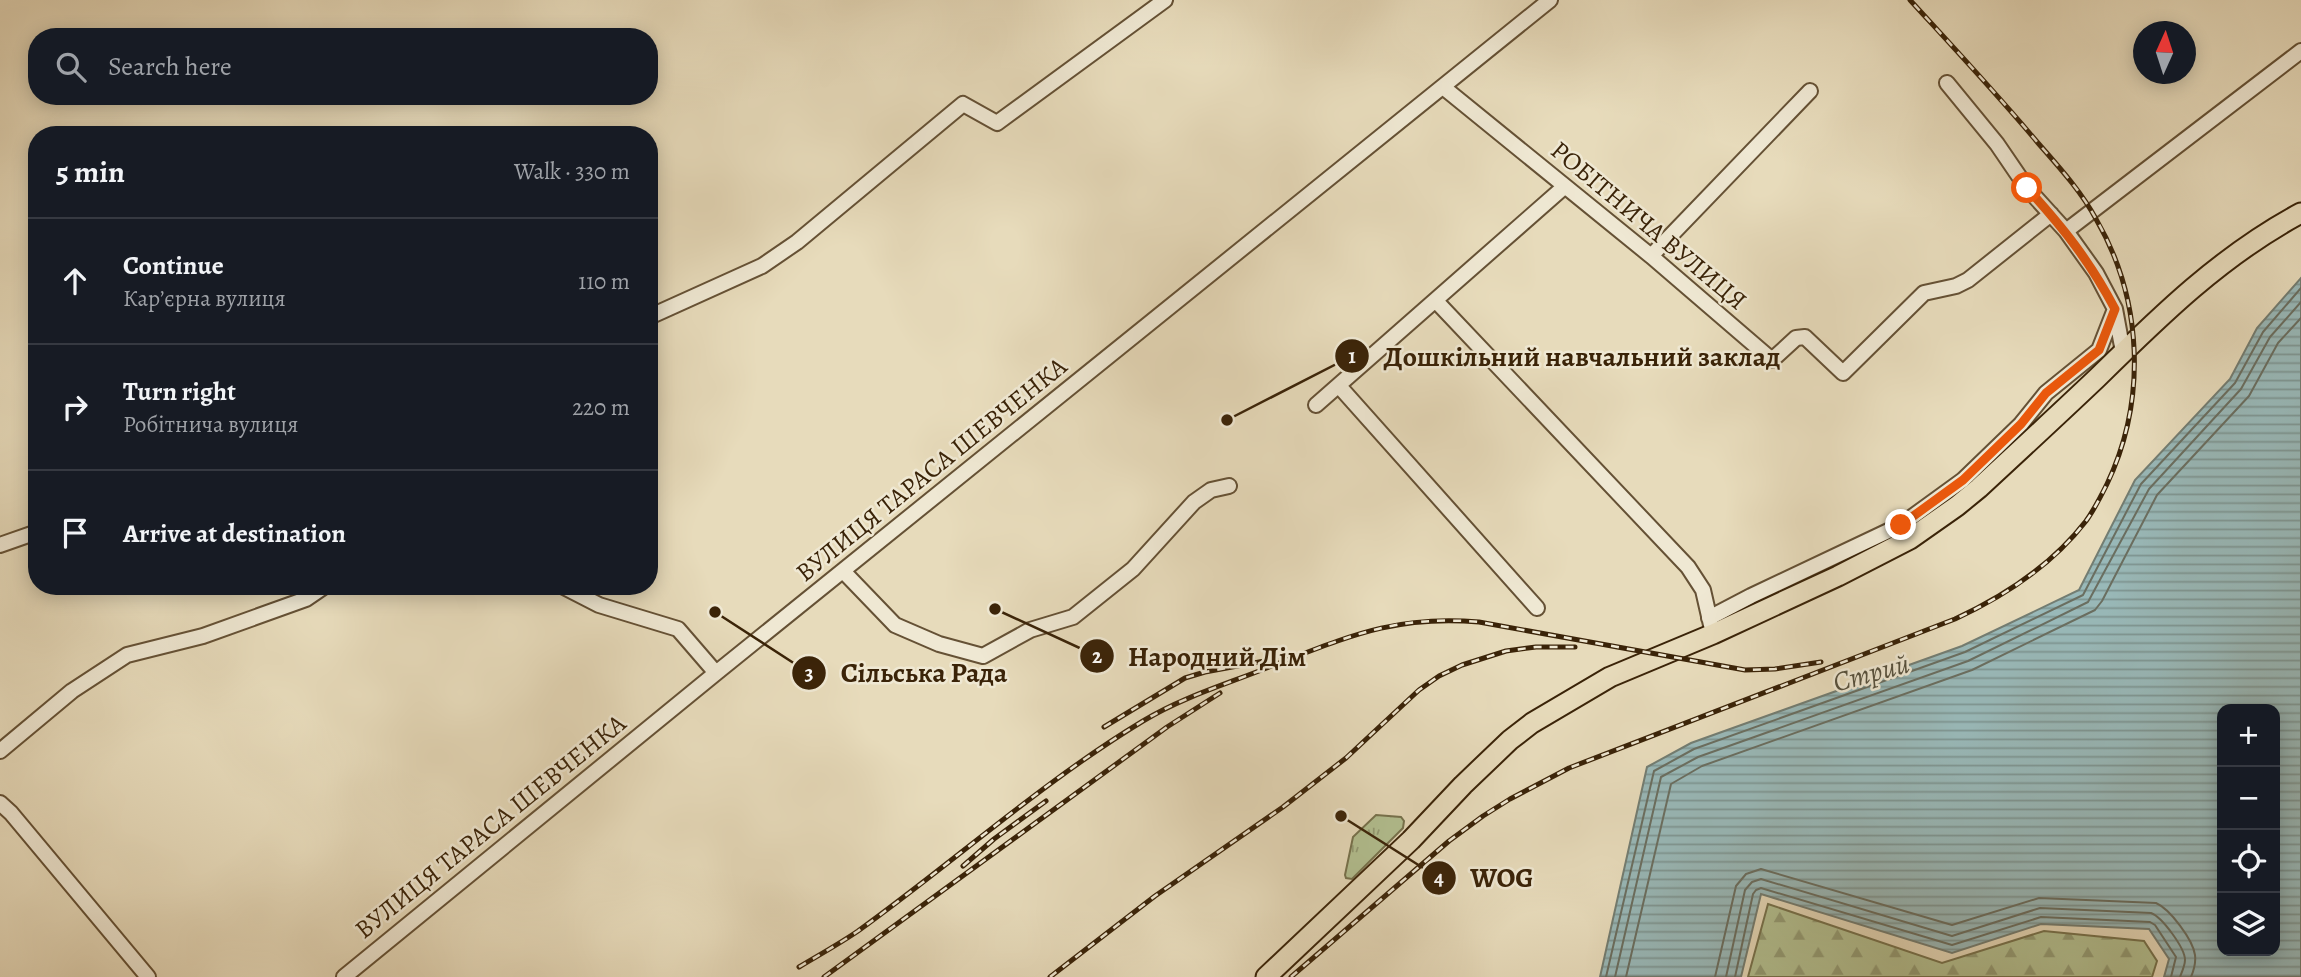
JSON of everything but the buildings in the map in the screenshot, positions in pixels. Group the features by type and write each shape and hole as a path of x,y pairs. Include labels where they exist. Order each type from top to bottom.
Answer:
{"highway":[{"path":"1266,977 1411,840 1472,776 1525,728 1554,708 1610,677 1711,626 1838,576 1935,523 1979,488 2218,266 2301,213"}],"street":[{"path":"658,313 762,266 797,242 963,104 997,123 1164,0"},
{"name":"ВУЛИЦЯ ТАРАСА ШЕВЧЕНКА","path":"344,977 1550,0"},
{"path":"2066,231 2301,51"},
{"path":"1947,83 1997,144 2027,188 2066,231 2096,273 2115,309 2123,352"},
{"name":"РОБІТНИЧА ВУЛИЦЯ","path":"1443,87 1772,360 1796,338 1805,337 1843,373 1924,293 1956,286 1968,280 2051,214"},
{"path":"1651,257 1810,91"},
{"path":"1316,405 1564,187"},
{"path":"1436,301 1688,567 1703,590 1711,626 1751,596 1901,525 1963,480 2021,424 2046,393 2099,350 2115,309"},
{"path":"1339,386 1537,608"},
{"path":"843,571 895,625 939,644 983,656 1030,630 1073,617 1133,569 1194,502 1211,490 1229,486"},
{"path":"0,545 28,535"},
{"path":"0,751 72,691 127,655 202,636 312,595"},
{"path":"579,595 599,606 678,629 716,673"},
{"path":"0,803 12,813 148,977"}],"green space":[{"path":"1376,815 1401,817 1404,821 1403,828 1352,879 1346,878 1353,837"},
{"path":"1768,904 1942,963 2044,931 2144,941 2157,961 2152,977 1748,977"}],"water":[{"path":"2301,278 2301,977 2164,977 2169,959 2149,929 2041,924 1952,953 1761,894 1741,977 1600,977 1647,767 1691,743 1962,646 2079,590 2135,480 2230,379 2257,328"}],"railway":[{"path":"1291,977 1449,841 1510,799 1569,768 1974,610 2043,565 2073,537 2092,512 2120,452 2129,419 2133,385 2131,316 2112,250 2090,209 2062,170 1910,0"},
{"path":"799,967 858,931 1069,770 1143,721 1193,696 1376,629 1424,622 1479,622 1745,670 1775,669 1821,662"},
{"path":"1050,977 1155,896 1283,807 1346,758 1419,690 1439,676 1462,665 1506,651 1536,647 1575,647"},
{"path":"1104,727 1185,678 1270,660"},
{"path":"824,977 1167,727 1220,693"},
{"path":"963,866 994,839 1046,801"}],"place":[{"name":"Дошкільний навчальний заклад","path":"1227,420"},
{"name":"Народний Дім","path":"995,609"},
{"name":"Сільська Рада","path":"715,612"},
{"name":"WOG","path":"1341,816"}],"route":[{"path":"1901,525 1963,480 2021,424 2046,393 2099,350 2115,309 2096,273 2066,231 2027,188"}],"water label":[{"name":"Стрий","path":"1871,672"}]}
